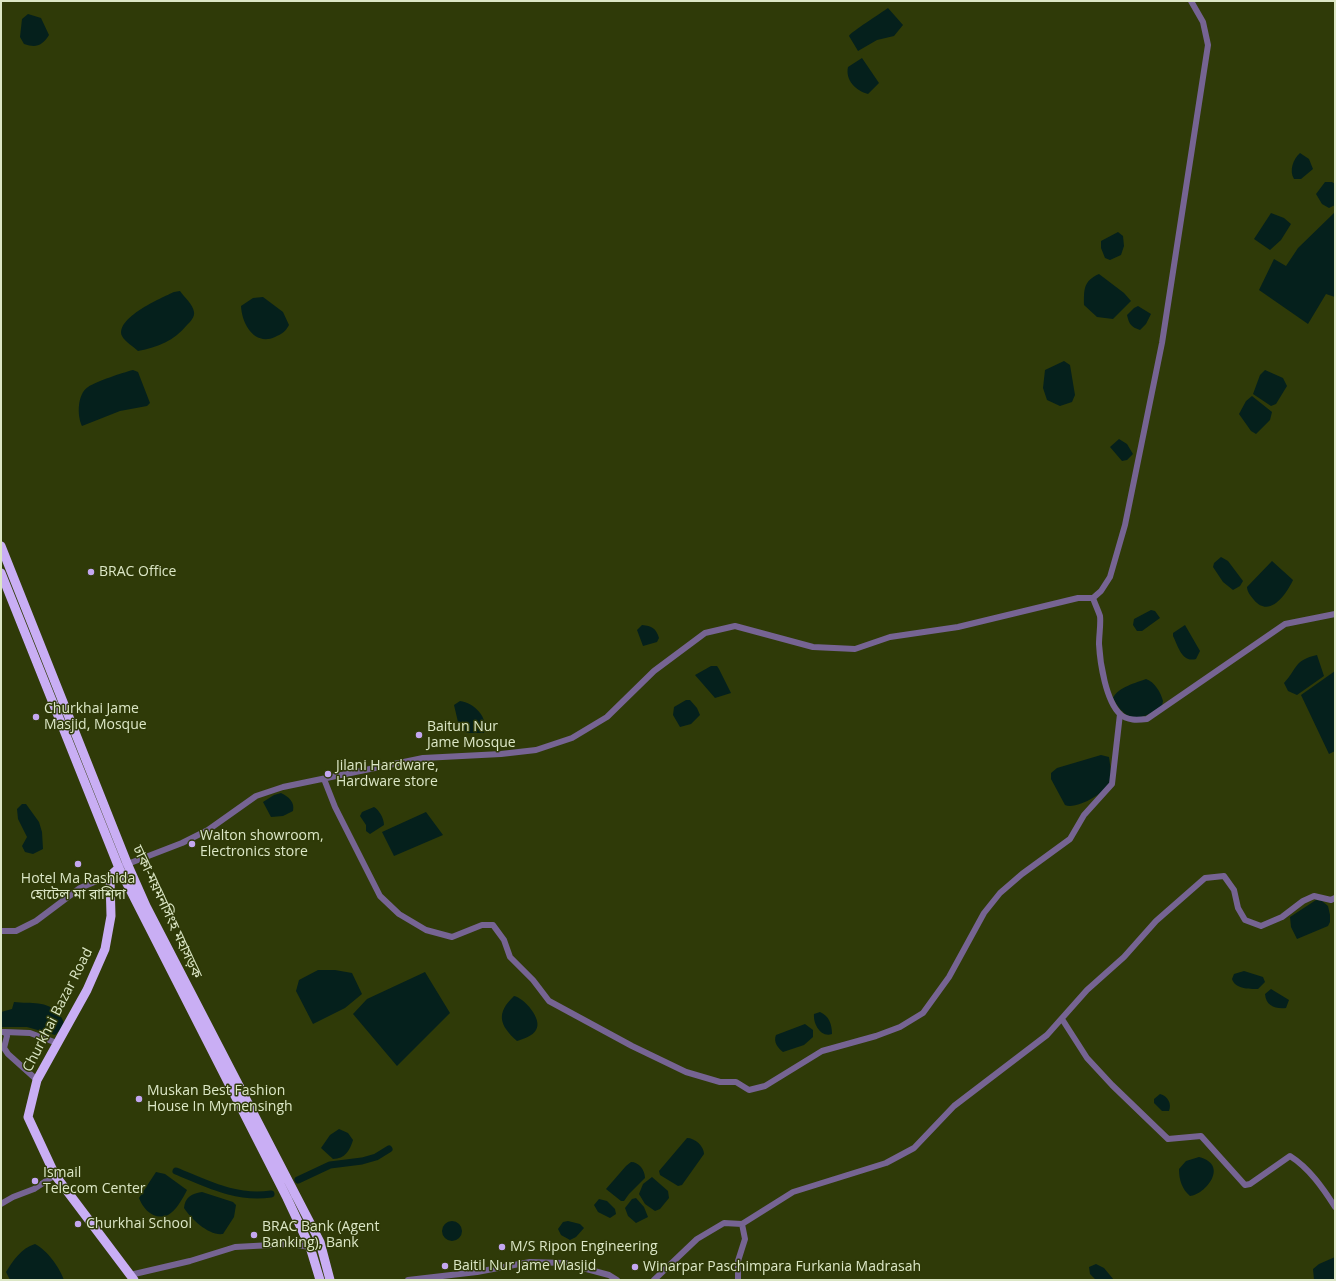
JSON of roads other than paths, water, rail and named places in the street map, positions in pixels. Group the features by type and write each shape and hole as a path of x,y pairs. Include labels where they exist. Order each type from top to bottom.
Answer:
{"highway":[{"name":"ঢাকা-ময়মনসিংহ মহাসড়ক","path":"1,546 123,866 310,1247 320,1280"},
{"path":"1,573 123,866 112,874"},
{"name":"ঢাকা-ময়মনসিংহ মহাসড়ক","path":"123,866 146,906 213,1038 320,1242 330,1280"},
{"name":"Churkhai Bazar Road","path":"112,874 110,882 111,916 105,949 87,990 37,1080 28,1117 55,1175 132,1277"}],"street":[{"path":"123,866 182,843 208,830 256,796 283,786 324,779 422,758 501,754 536,750 572,738 607,717 654,672 705,633 735,626 813,647 855,649 890,637 958,627 1078,598 1093,598 1101,591 1110,577 1122,532 1162,343 1208,45 1203,22 1191,1"},
{"path":"1093,598 1100,616 1099,645 1106,686 1111,702 1120,714 1128,719 1139,720 1147,719 1285,624 1335,614"},
{"path":"324,779 335,807 380,896 399,914 426,930 452,937 482,925 493,925 504,940 510,957 533,980 549,1002 632,1046 686,1072 720,1082 736,1082 749,1090 765,1086 822,1051 876,1036 900,1027 922,1013 949,977 984,914 1000,893 1022,874 1070,839 1084,815 1112,784 1120,714"},
{"path":"1,931 16,931 36,921 80,888 112,874"},
{"path":"654,1280 697,1239 724,1223 742,1224 793,1192 886,1163 914,1148 954,1106 1047,1035 1088,990 1124,957 1156,921 1205,878 1224,876 1234,890 1238,908 1245,920 1261,926 1282,917 1303,901 1314,896 1331,900 1335,898"},
{"path":"1062,1019 1087,1058 1112,1085 1168,1139 1201,1136 1245,1185 1250,1184 1290,1156 1299,1162 1314,1178 1335,1207"},
{"path":"3,1032 30,1033 57,1042"},
{"path":"3,1032 7,1036 4,1048 8,1054 37,1080"},
{"path":"1,1204 13,1197 34,1189 55,1175"},
{"path":"738,1280 738,1261 746,1239 742,1224"},
{"path":"132,1277 235,1247 290,1244 310,1247"},
{"path":"408,1280 477,1272 530,1262 564,1263 609,1275 618,1280"}],"water":[{"path":"888,8 903,25 894,36 877,40 858,51 849,36"},
{"path":"28,14 41,18 49,35 44,42 35,46 24,44 20,37 22,19"},
{"path":"862,58 879,83 868,94 856,88 848,76 848,67"},
{"path":"1300,153 1309,159 1313,169 1301,179 1294,179 1292,165 1295,158"},
{"path":"1325,182 1332,182 1335,184 1335,205 1329,208 1322,204 1316,194"},
{"path":"1335,212 1335,297 1326,294 1308,324 1259,290 1274,259 1286,266 1298,248"},
{"path":"1271,213 1284,218 1291,224 1281,240 1270,250 1254,239"},
{"path":"1118,232 1123,236 1124,246 1121,255 1110,260 1105,258 1101,248 1101,241"},
{"path":"1099,274 1124,293 1131,301 1113,319 1097,317 1084,305 1087,283"},
{"path":"180,291 192,306 194,314 192,319 182,331 171,339 152,348 138,351 125,340 122,336 122,329 125,322 150,304 174,292"},
{"path":"263,297 283,312 289,325 282,333 268,339 261,339 251,332 244,320 241,306 253,298"},
{"path":"1138,306 1151,314 1146,324 1140,330 1131,325 1127,315"},
{"path":"1064,361 1070,365 1075,395 1072,402 1060,406 1047,400 1043,388 1045,370"},
{"path":"133,370 138,372 150,403 147,406 120,411 82,426 79,417 79,405 84,390 97,382"},
{"path":"1265,370 1283,378 1287,386 1276,404 1271,406 1253,394 1260,375"},
{"path":"1252,396 1272,412 1270,420 1256,434 1251,431 1239,414 1246,401"},
{"path":"1119,439 1127,444 1133,454 1127,460 1122,461 1110,447"},
{"path":"1221,557 1228,561 1243,581 1240,586 1233,590 1223,582 1213,567 1214,563"},
{"path":"1272,561 1293,580 1287,591 1277,602 1266,607 1260,605 1254,600 1248,592 1247,587"},
{"path":"1151,610 1155,611 1160,618 1142,631 1137,631 1133,625 1134,619"},
{"path":"642,625 651,627 655,630 659,638 657,642 643,646 637,630"},
{"path":"1185,625 1200,651 1196,659 1191,660 1181,653 1173,636 1173,633"},
{"path":"1317,655 1324,676 1297,695 1288,691 1284,683 1297,665 1304,659"},
{"path":"711,666 717,666 731,693 715,698 695,675"},
{"path":"1335,671 1335,751 1329,754 1301,695"},
{"path":"1146,679 1155,685 1159,691 1163,701 1162,706 1147,715 1140,717 1128,716 1118,706 1113,698 1115,694 1123,688"},
{"path":"686,700 690,700 697,708 700,715 691,724 680,727 673,715 674,707"},
{"path":"460,701 465,702 475,708 482,716 485,727 484,733 467,733 458,722 454,705"},
{"path":"1101,755 1109,757 1111,770 1110,782 1103,791 1090,800 1076,805 1065,805 1051,779 1051,773 1057,768"},
{"path":"281,793 291,800 293,811 283,816 271,817 263,802 274,795"},
{"path":"22,804 26,804 39,822 42,832 43,849 33,854 25,852 22,846 27,837 18,819 17,809"},
{"path":"374,807 381,814 384,825 370,834 366,831 366,825 360,816 362,812"},
{"path":"426,812 443,835 394,856 382,832"},
{"path":"1316,900 1322,901 1328,906 1330,922 1328,926 1297,939 1291,927 1290,917"},
{"path":"318,970 335,970 352,973 362,994 345,1008 313,1024 296,991 299,980"},
{"path":"1244,971 1263,977 1265,982 1258,989 1239,987 1232,979 1234,974"},
{"path":"425,972 450,1013 397,1066 353,1014 367,999"},
{"path":"1271,989 1289,1000 1286,1008 1278,1008 1269,1004 1265,994"},
{"path":"514,996 527,1005 537,1020 536,1030 533,1034 517,1041 506,1030 502,1019 504,1008"},
{"path":"14,1002 49,1006 59,1014 63,1020 64,1026 55,1035 27,1027 1,1027 1,1012 12,1009"},
{"path":"820,1012 826,1016 829,1021 832,1034 824,1034 816,1026 814,1014"},
{"path":"805,1024 813,1030 813,1037 804,1045 783,1052 778,1047 775,1038 776,1035"},
{"path":"1160,1094 1169,1101 1169,1111 1162,1111 1154,1103 1154,1099"},
{"path":"339,1129 348,1133 353,1140 344,1156 333,1159 321,1148 330,1135"},
{"path":"687,1138 693,1139 698,1143 704,1151 704,1154 682,1185 678,1186 660,1175 659,1171"},
{"path":"1199,1157 1208,1161 1213,1166 1214,1173 1208,1185 1202,1191 1190,1196 1182,1184 1179,1169 1186,1161"},
{"path":"631,1162 637,1163 641,1167 645,1178 624,1201 621,1201 606,1189"},
{"path":"156,1172 165,1174 187,1190 174,1211 168,1215 158,1216 150,1213 143,1206 139,1198"},
{"path":"652,1177 668,1191 669,1198 660,1209 655,1211 645,1204 639,1194 643,1184"},
{"path":"202,1192 233,1202 236,1205 234,1217 223,1234 206,1230 191,1217 184,1208 189,1197"},
{"path":"636,1198 644,1207 648,1217 636,1223 628,1216 625,1208 632,1199"},
{"path":"599,1199 607,1201 615,1209 616,1214 610,1218 598,1212 594,1205"},
{"path":"452,1221 459,1224 462,1231 459,1238 452,1241 445,1238 442,1231 445,1224"},
{"path":"568,1221 580,1224 584,1228 576,1237 570,1240 561,1235 558,1229 563,1222"},
{"path":"35,1244 44,1250 59,1270 64,1280 10,1280 6,1272 18,1255"},
{"path":"1335,1257 1335,1280 1314,1280 1313,1269 1319,1264"},
{"path":"1096,1264 1104,1268 1114,1280 1096,1280 1090,1274 1089,1267"}],"waterway":[{"path":"298,1180 330,1165 362,1161 376,1157 389,1149"},
{"path":"176,1171 222,1189 234,1192 258,1195 271,1194"}],"place":[{"name":"BRAC Office","path":"91,572"},
{"name":"Churkhai Jame Masjid, Mosque","path":"36,717"},
{"name":"Baitun Nur Jame Mosque","path":"419,735"},
{"name":"Jilani Hardware, Hardware store","path":"328,774"},
{"name":"Walton showroom, Electronics store","path":"192,844"},
{"name":"Hotel Ma Rashida হোটেল মা রাশিদা","path":"78,864"},
{"name":"Muskan Best Fashion House In Mymensingh","path":"139,1099"},
{"name":"Ismail Telecom Center","path":"35,1181"},
{"name":"Churkhai School","path":"78,1224"},
{"name":"BRAC Bank (Agent Banking), Bank","path":"254,1235"},
{"name":"M/S Ripon Engineering","path":"502,1247"},
{"name":"Baitil Nur Jame Masjid","path":"445,1266"},
{"name":"Winarpar Paschimpara Furkania Madrasah","path":"635,1267"}]}
